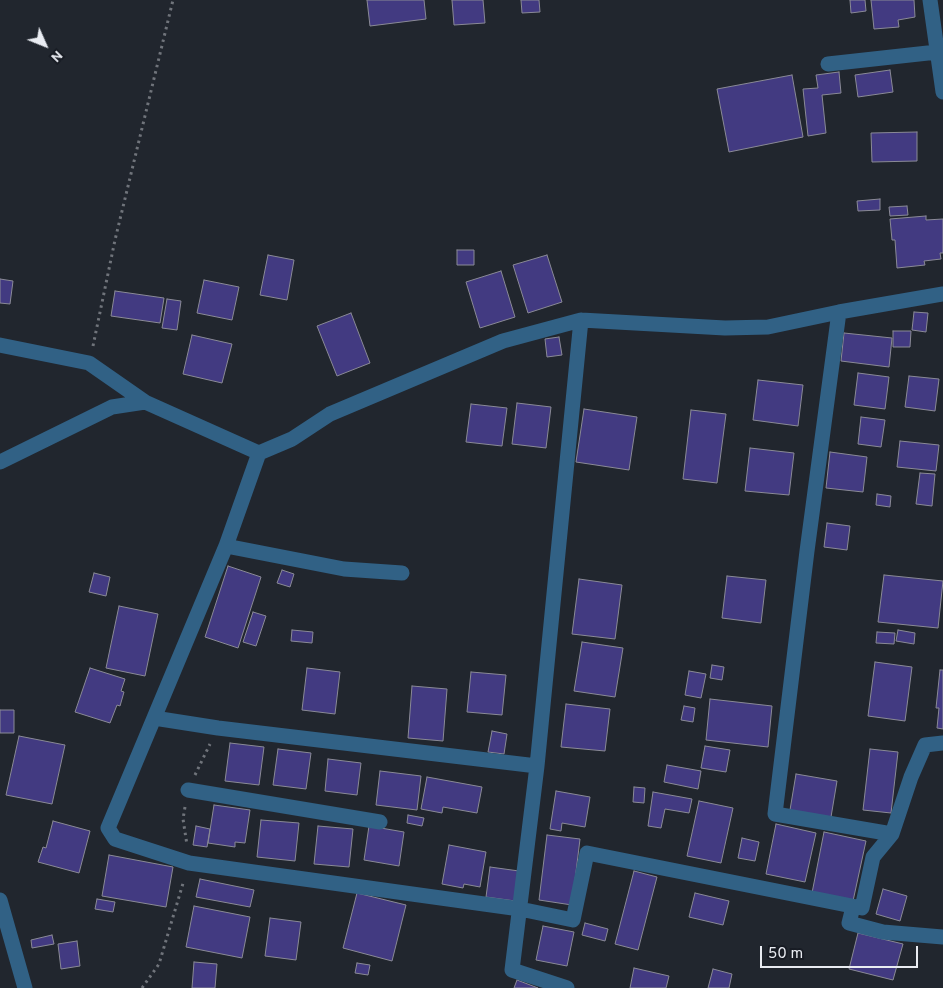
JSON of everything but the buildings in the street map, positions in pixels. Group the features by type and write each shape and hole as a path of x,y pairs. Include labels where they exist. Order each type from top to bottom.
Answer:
{"street":[{"path":"930,0 943,92"},
{"path":"828,64 937,52"},
{"path":"0,345 90,363 145,402 259,453 292,439 330,414 503,341 581,320 725,328 768,327 839,312 943,294"},
{"path":"839,312 775,814 892,834"},
{"path":"567,988 512,970 537,766 581,320"},
{"path":"0,462 112,407 145,402"},
{"path":"259,453 226,546 108,828 115,839 189,862 520,909 573,920 587,853 862,908 874,857 892,834 911,777 925,745 943,744"},
{"path":"226,546 344,569 402,573"},
{"path":"154,718 227,729 537,766"},
{"path":"188,790 380,822"},
{"path":"0,900 24,988"},
{"path":"853,907 849,923 883,932 943,937"}],"path":[{"path":"90,363 115,240 172,0"}]}
